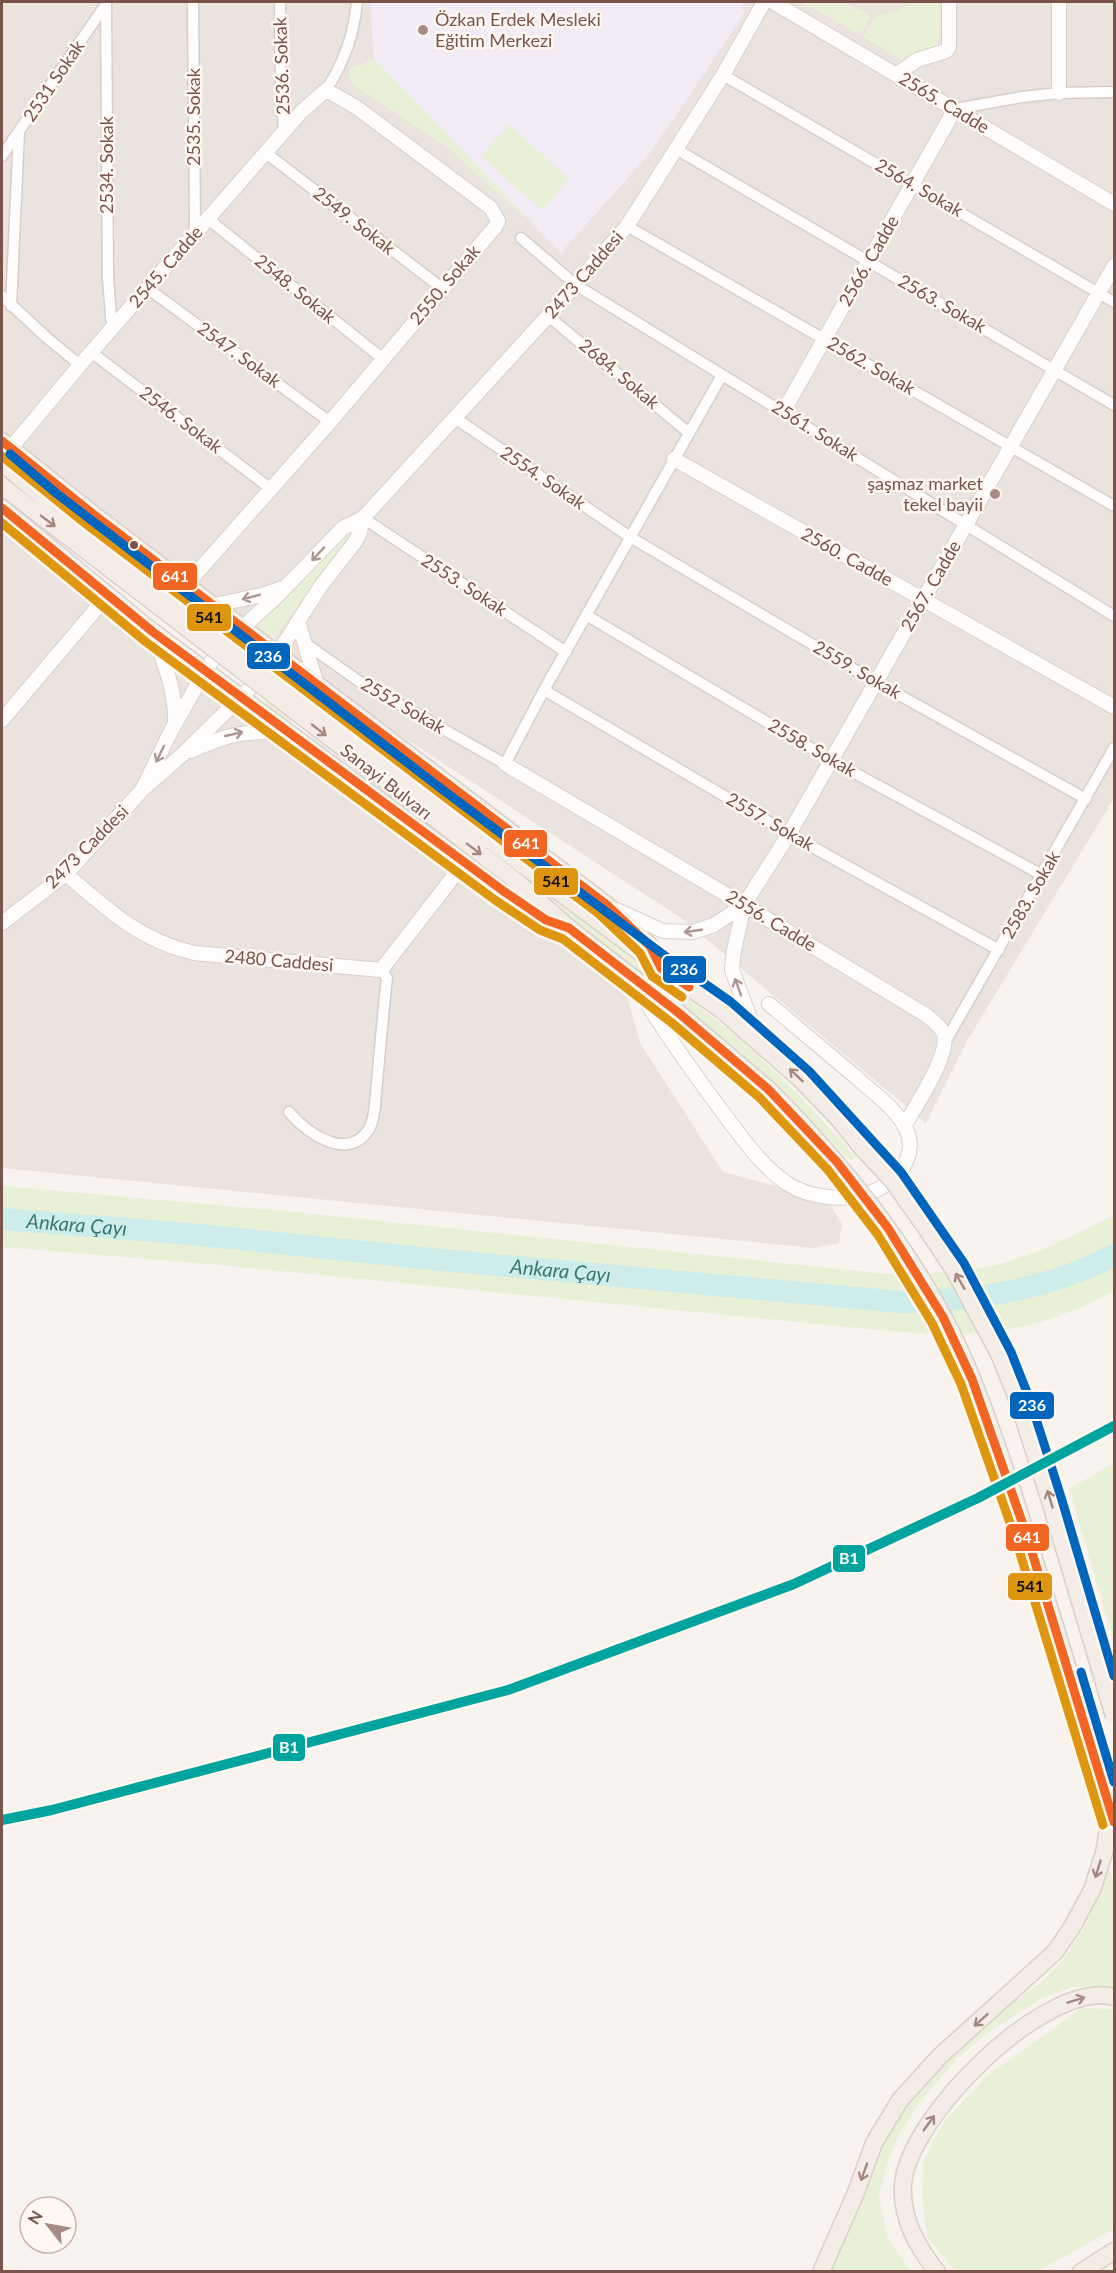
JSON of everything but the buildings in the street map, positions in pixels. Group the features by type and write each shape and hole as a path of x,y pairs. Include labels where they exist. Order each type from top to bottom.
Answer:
{"main road":[{"path":"6,445 607,905 650,946 661,968"},
{"name":"Sanayi Bulvarı","path":"2,464 420,787 661,968 723,1011 800,1078 837,1117 892,1180 924,1225 954,1270 1000,1356 1050,1501 1114,1716"},
{"name":"Sanayi Bulvarı","path":"2,486 515,880 569,928 680,1014 768,1089 837,1162 888,1228 956,1342 989,1422 1027,1536 1113,1817"},
{"path":"2,508 151,630 464,863 536,914 569,928"},
{"path":"151,630 166,630 184,616 190,603 186,585"},
{"path":"292,734 285,713 289,700 300,689 319,685"},
{"path":"820,2271 855,2195 874,2143 900,2100 940,2056 1055,1952 1092,1890 1113,1817"},
{"path":"937,2271 918,2247 905,2215 903,2183 913,2150 926,2127 966,2075 1015,2034 1056,2007 1081,1998 1103,1994 1114,1997"},
{"path":"1081,2271 1114,2251"}],"street":[{"name":"2535. Sokak","path":"194,2 195,233"},
{"name":"2536. Sokak","path":"280,2 284,131"},
{"path":"326,90 347,51 354,27 357,2"},
{"name":"2473 Caddesi","path":"142,790 175,724 205,671 223,645 287,586 343,528 363,518 627,226 723,75 764,2"},
{"name":"2565. Cadde","path":"774,2 1114,204"},
{"path":"896,75 916,60 946,51 949,47 950,2"},
{"path":"1059,2 1059,93"},
{"name":"2531 Sokak","path":"2,156 106,3"},
{"name":"2534. Sokak","path":"106,3 108,278 112,328"},
{"name":"2564. Sokak","path":"723,75 1114,302"},
{"name":"2545. Cadde","path":"6,445 80,365 284,131 315,98 326,90"},
{"name":"2550. Sokak","path":"186,585 330,422 498,221 491,208 356,107 326,90"},
{"path":"955,109 1059,93 1114,92"},
{"name":"2566. Cadde","path":"783,412 955,109"},
{"path":"11,306 20,132"},
{"name":"2563. Sokak","path":"676,149 1114,405"},
{"name":"2549. Sokak","path":"266,153 442,289"},
{"name":"2548. Sokak","path":"208,219 383,359"},
{"name":"2562. Sokak","path":"627,226 1114,506"},
{"name":"2561. Sokak","path":"521,238 576,285 1114,616"},
{"name":"2567. Cadde","path":"744,904 789,834 1114,266"},
{"name":"2547. Sokak","path":"147,288 330,422"},
{"path":"2,296 80,365"},
{"name":"2684. Sokak","path":"548,316 689,433"},
{"name":"2546. Sokak","path":"91,352 271,489"},
{"path":"505,764 544,690 722,375"},
{"name":"2554. Sokak","path":"455,418 630,537"},
{"name":"2560. Cadde","path":"674,459 1114,707"},
{"name":"2473 Caddesi","path":"2,923 66,874 142,790 183,754 241,697 278,653 298,621 355,542 363,518"},
{"name":"2553. Sokak","path":"363,518 566,652"},
{"name":"2559. Sokak","path":"630,537 876,682 1086,799"},
{"path":"215,605 262,595 287,586"},
{"path":"2,720 108,595"},
{"name":"2558. Sokak","path":"586,615 831,760 1042,875"},
{"path":"298,621 319,685"},
{"path":"151,630 176,704 175,724"},
{"name":"2552 Sokak","path":"305,643 360,682 505,764"},
{"name":"2557. Sokak","path":"544,690 789,834 999,950"},
{"path":"183,754 226,736 243,732 292,734"},
{"name":"2583. Sokak","path":"945,1041 1114,748"},
{"name":"2556. Cadde","path":"505,764 744,904 926,1016 943,1032 945,1041"},
{"path":"289,1112 313,1135 339,1145 356,1141 370,1128 375,1102 387,978 381,970 464,863"},
{"name":"2480 Caddesi","path":"66,874 102,905 146,937 171,948 194,953 381,970"},
{"path":"607,905 642,923 663,931 675,932 703,929 724,920 744,904"},
{"path":"744,904 732,970 759,1042"},
{"path":"631,977 656,1019 738,1132 777,1177 803,1192 833,1197 858,1196 873,1192 899,1174 906,1164 909,1148 908,1133 883,1101 769,1004"},
{"path":"904,1126 934,1071 945,1041"}],"shaded area":[{"path":"2,2 1114,2 1114,798 967,1041 926,1123 681,918 169,585 2,440"},
{"path":"370,2 744,2 741,7 745,12 649,154 561,253 374,59"},
{"path":"2,518 287,751 625,990 640,1043 723,1172 827,1200 842,1224 839,1243 814,1248 2,1168"}],"green space":[{"path":"801,2 844,2 871,15 860,35"},
{"path":"913,2 940,2 937,46 902,59 863,37 875,17 895,12"},
{"path":"374,59 525,215 519,213 451,150 354,85 349,78 350,69"},
{"path":"509,125 569,178 542,210 481,156"},
{"path":"352,530 354,531 273,640 255,627 291,593"},
{"path":"279,688 331,734 735,1034 796,1092 856,1157 851,1161 760,1071 698,1018 309,731 263,706"},
{"path":"2,1186 295,1212 887,1274 954,1271 994,1265 1047,1247 1114,1215 1114,1291 1058,1316 1004,1330 949,1334 888,1331 219,1265 2,1247"},
{"path":"1114,1463 1114,1641 1069,1489"},
{"path":"1109,1868 1114,1882 1114,1989 1102,1986 1072,1987 1040,1999 991,2031 955,2060 915,2109 900,2133 888,2162 879,2197 888,2239 911,2271 827,2272 873,2167 900,2117 916,2094 934,2071 967,2038 1036,1986 1062,1961 1083,1928"},
{"path":"1082,2008 1114,2009 1114,2229 1036,2272 964,2272 952,2268 927,2236 922,2198 923,2161 944,2122 988,2075"}],"waterway":[{"name":"Ankara Çayı","path":"2,1219 190,1234 442,1260 901,1302 956,1299 1010,1291 1064,1277 1114,1255"}],"transit line":[{"name":"641","path":"2,441 93,514 607,905 650,946 661,968 689,987"},
{"name":"236","path":"10,454 56,493 443,790 668,958 731,1002 809,1071 901,1172 964,1263 1011,1352 1030,1400 1061,1497 1114,1676"},
{"name":"541","path":"2,456 86,524 599,914 640,953 652,976 682,997"},
{"name":"641","path":"2,508 153,632 502,890 546,920 569,928 680,1014 768,1089 837,1162 888,1228 943,1317 972,1379 1027,1536 1114,1822"},
{"name":"541","path":"2,523 146,642 495,900 540,930 563,939 672,1023 760,1098 828,1170 878,1235 932,1323 961,1384 1016,1540 1103,1825"},
{"name":"B1","path":"2,1820 52,1810 508,1690 794,1584 978,1498 1114,1426"},
{"name":"236","path":"1081,1672 1114,1782"}],"place":[{"name":"Özkan Erdek Mesleki Eğitim Merkezi","path":"423,30"},
{"name":"şaşmaz market tekel bayii","path":"995,494"}]}
